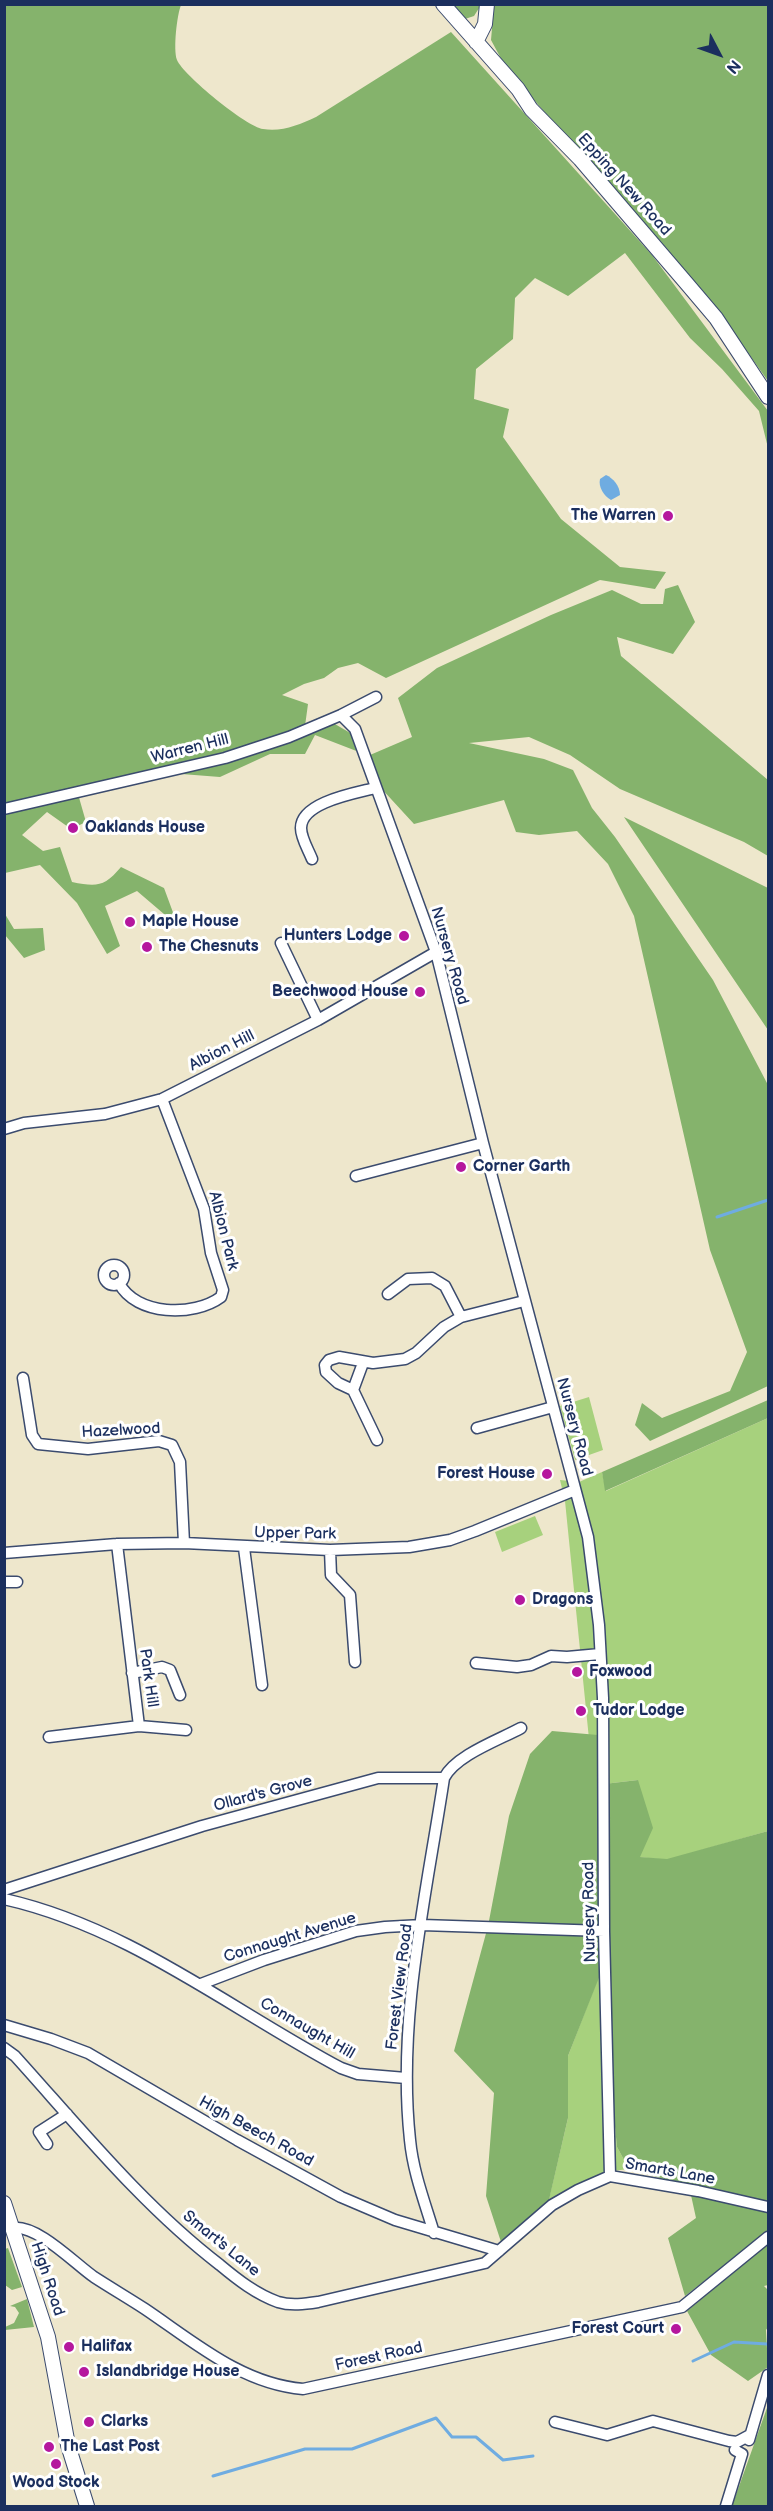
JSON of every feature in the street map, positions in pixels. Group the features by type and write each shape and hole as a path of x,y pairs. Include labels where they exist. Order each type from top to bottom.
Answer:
{"main road":[{"name":"Epping New Road","path":"443,4 518,89 531,109 596,177 716,318 768,397"},
{"path":"476,42 485,24 487,4"},
{"name":"High Road","path":"4,2203 48,2337 68,2445 87,2506"}],"street":[{"name":"Warren Hill","path":"4,809 225,758 289,737 376,697"},
{"name":"Nursery Road","path":"341,715 355,729 436,952 483,1143 590,1549 599,1625 603,1698 604,1931 610,2176"},
{"path":"312,859 302,832 301,824 305,817 316,806 341,796 375,788"},
{"path":"281,943 318,1020"},
{"name":"Albion Hill","path":"4,1129 24,1123 105,1114 162,1099 318,1020 436,952"},
{"name":"Albion Park","path":"119,1284 122,1290 137,1302 150,1308 193,1309 213,1303 221,1297 223,1290 211,1253 204,1209 162,1099"},
{"path":"356,1176 483,1143"},
{"path":"388,1294 408,1279 432,1278 445,1286 460,1317"},
{"path":"353,1390 347,1389 328,1376 326,1362 332,1357 363,1363 405,1359 460,1317 524,1301"},
{"path":"363,1363 353,1390 377,1440"},
{"name":"Hazelwood","path":"23,1378 32,1436 39,1444 88,1449 159,1441 172,1445 180,1462 184,1544"},
{"path":"477,1428 553,1407"},
{"name":"Upper Park","path":"4,1553 117,1544 184,1544 330,1550 410,1547 450,1540 575,1490"},
{"name":"Park Hill","path":"49,1737 139,1726 117,1544"},
{"path":"244,1548 264,1678"},
{"path":"330,1550 331,1575 350,1595 355,1662"},
{"path":"4,1582 16,1582"},
{"path":"476,1664 517,1667 531,1665 551,1656 567,1658 600,1654"},
{"path":"132,1673 162,1667 170,1670 180,1695"},
{"path":"139,1726 186,1730"},
{"path":"444,1778 449,1769 474,1752 521,1728"},
{"name":"Ollard's Grove","path":"4,1890 202,1826 378,1778 444,1778"},
{"name":"Forest View Road","path":"434,2233 419,2186 410,2141 406,2078 411,1993 444,1778"},
{"path":"4,1899 42,1907 102,1932 201,1984"},
{"name":"Connaught Avenue","path":"201,1984 264,1960 356,1931 422,1925 604,1931"},
{"name":"Connaught Hill","path":"201,1984 341,2068 358,2074 406,2078"},
{"name":"High Beech Road","path":"4,2025 88,2053 237,2140 341,2197 395,2220 499,2251"},
{"name":"Smart's Lane","path":"4,2048 15,2056 181,2233 259,2294 280,2303 295,2305 318,2302 485,2263"},
{"path":"4,2062 15,2056"},
{"path":"47,2144 39,2132 67,2114"},
{"name":"Smarts Lane","path":"485,2263 552,2205 610,2176 698,2191 768,2207"},
{"name":"Forest Road","path":"13,2228 28,2229 214,2357 258,2379 303,2389 682,2307 768,2237"},
{"path":"555,2422 607,2435 654,2421 737,2442 749,2438 768,2375"},
{"path":"726,2506 742,2453"}],"green space":[{"path":"4,5 181,5 175,48 177,60 191,77 230,110 255,126 270,130 290,127 316,117 451,32 652,255 768,411 768,448 759,411 722,369 690,338 625,253 568,296 535,278 515,298 513,339 476,369 474,399 509,409 503,437 561,519 620,567 666,572 655,589 600,580 386,678 358,663 338,668 324,678 304,684 282,695 308,704 305,726 328,720 352,734 359,752 315,735 305,754 270,754 220,777 143,771 78,794 86,822 71,829 47,812 22,835 43,851 60,847 72,882 88,885 100,884 121,867 164,888 178,926 137,891 105,906 120,946 107,954 77,903 40,865 5,873"},
{"path":"449,5 481,5 474,16 465,19"},
{"path":"494,5 768,5 768,381 733,332 505,66 491,40"},
{"path":"678,585 695,622 673,654 617,637 621,656 768,780 768,856 744,842 620,789 570,755 529,737 469,743 544,759 573,770 592,808 615,837 713,980 768,1085 768,1386 650,1441 635,1425 642,1403 662,1418 730,1391 747,1352 710,1250 634,916 608,864 577,831 539,835 516,832 504,800 414,824 380,787 370,755 412,737 398,698 437,668 551,615 612,590 641,604 663,604 665,589"},
{"path":"624,817 768,888 768,1030"},
{"path":"5,914 14,929 43,928 45,950 24,958 5,935"},
{"path":"589,1397 603,1450 575,1460 560,1406"},
{"path":"768,1400 768,1418 605,1491 602,1472"},
{"path":"768,1418 768,1831 667,1860 639,1857 638,1780 604,1784 589,1739 565,1501 560,1480 579,1482 602,1472 606,1491"},
{"path":"535,1516 543,1535 502,1552 495,1532"},
{"path":"552,1731 598,1735 604,1784 638,1780 653,1828 640,1857 667,1859 768,1831 768,2231 685,2296 668,2238 696,2218 689,2186 629,2169 617,2147 600,1975 568,2056 568,2118 549,2200 501,2242 486,2196 494,2093 454,2051 488,1926 509,1816 530,1754"},
{"path":"600,1973 617,2147 629,2169 604,2172 583,2183 503,2245 501,2242 549,2199 568,2118 568,2056"},
{"path":"768,2244 768,2285 764,2286 768,2290 768,2327 766,2330 768,2367 748,2381 711,2355 687,2311"},
{"path":"8,2248 22,2287 12,2290 5,2285 5,2249"},
{"path":"27,2299 34,2327 5,2330 5,2327 14,2323 19,2313 15,2307 10,2306"},
{"path":"768,2405 768,2506 732,2506"}],"water":[{"path":"606,475 616,483 620,492 620,495 611,500 604,494 600,485 600,479"}],"waterway":[{"path":"717,1217 768,1200"},
{"path":"693,2361 734,2342 767,2344"},
{"path":"213,2476 305,2449 352,2449 436,2418 452,2437 476,2437 503,2460 533,2456"}],"place":[{"name":"The Warren","path":"668,516"},
{"name":"Oaklands House","path":"73,828"},
{"name":"Maple House","path":"130,922"},
{"name":"Hunters Lodge","path":"404,936"},
{"name":"The Chesnuts","path":"147,947"},
{"name":"Beechwood House","path":"420,992"},
{"name":"Corner Garth","path":"461,1167"},
{"name":"Forest House","path":"547,1474"},
{"name":"Dragons","path":"520,1600"},
{"name":"Foxwood","path":"577,1672"},
{"name":"Tudor Lodge","path":"581,1711"},
{"name":"Forest Court","path":"676,2329"},
{"name":"Halifax","path":"69,2347"},
{"name":"Islandbridge House","path":"84,2372"},
{"name":"Clarks","path":"89,2422"},
{"name":"The Last Post","path":"49,2447"},
{"name":"Wood Stock","path":"56,2464"}]}
